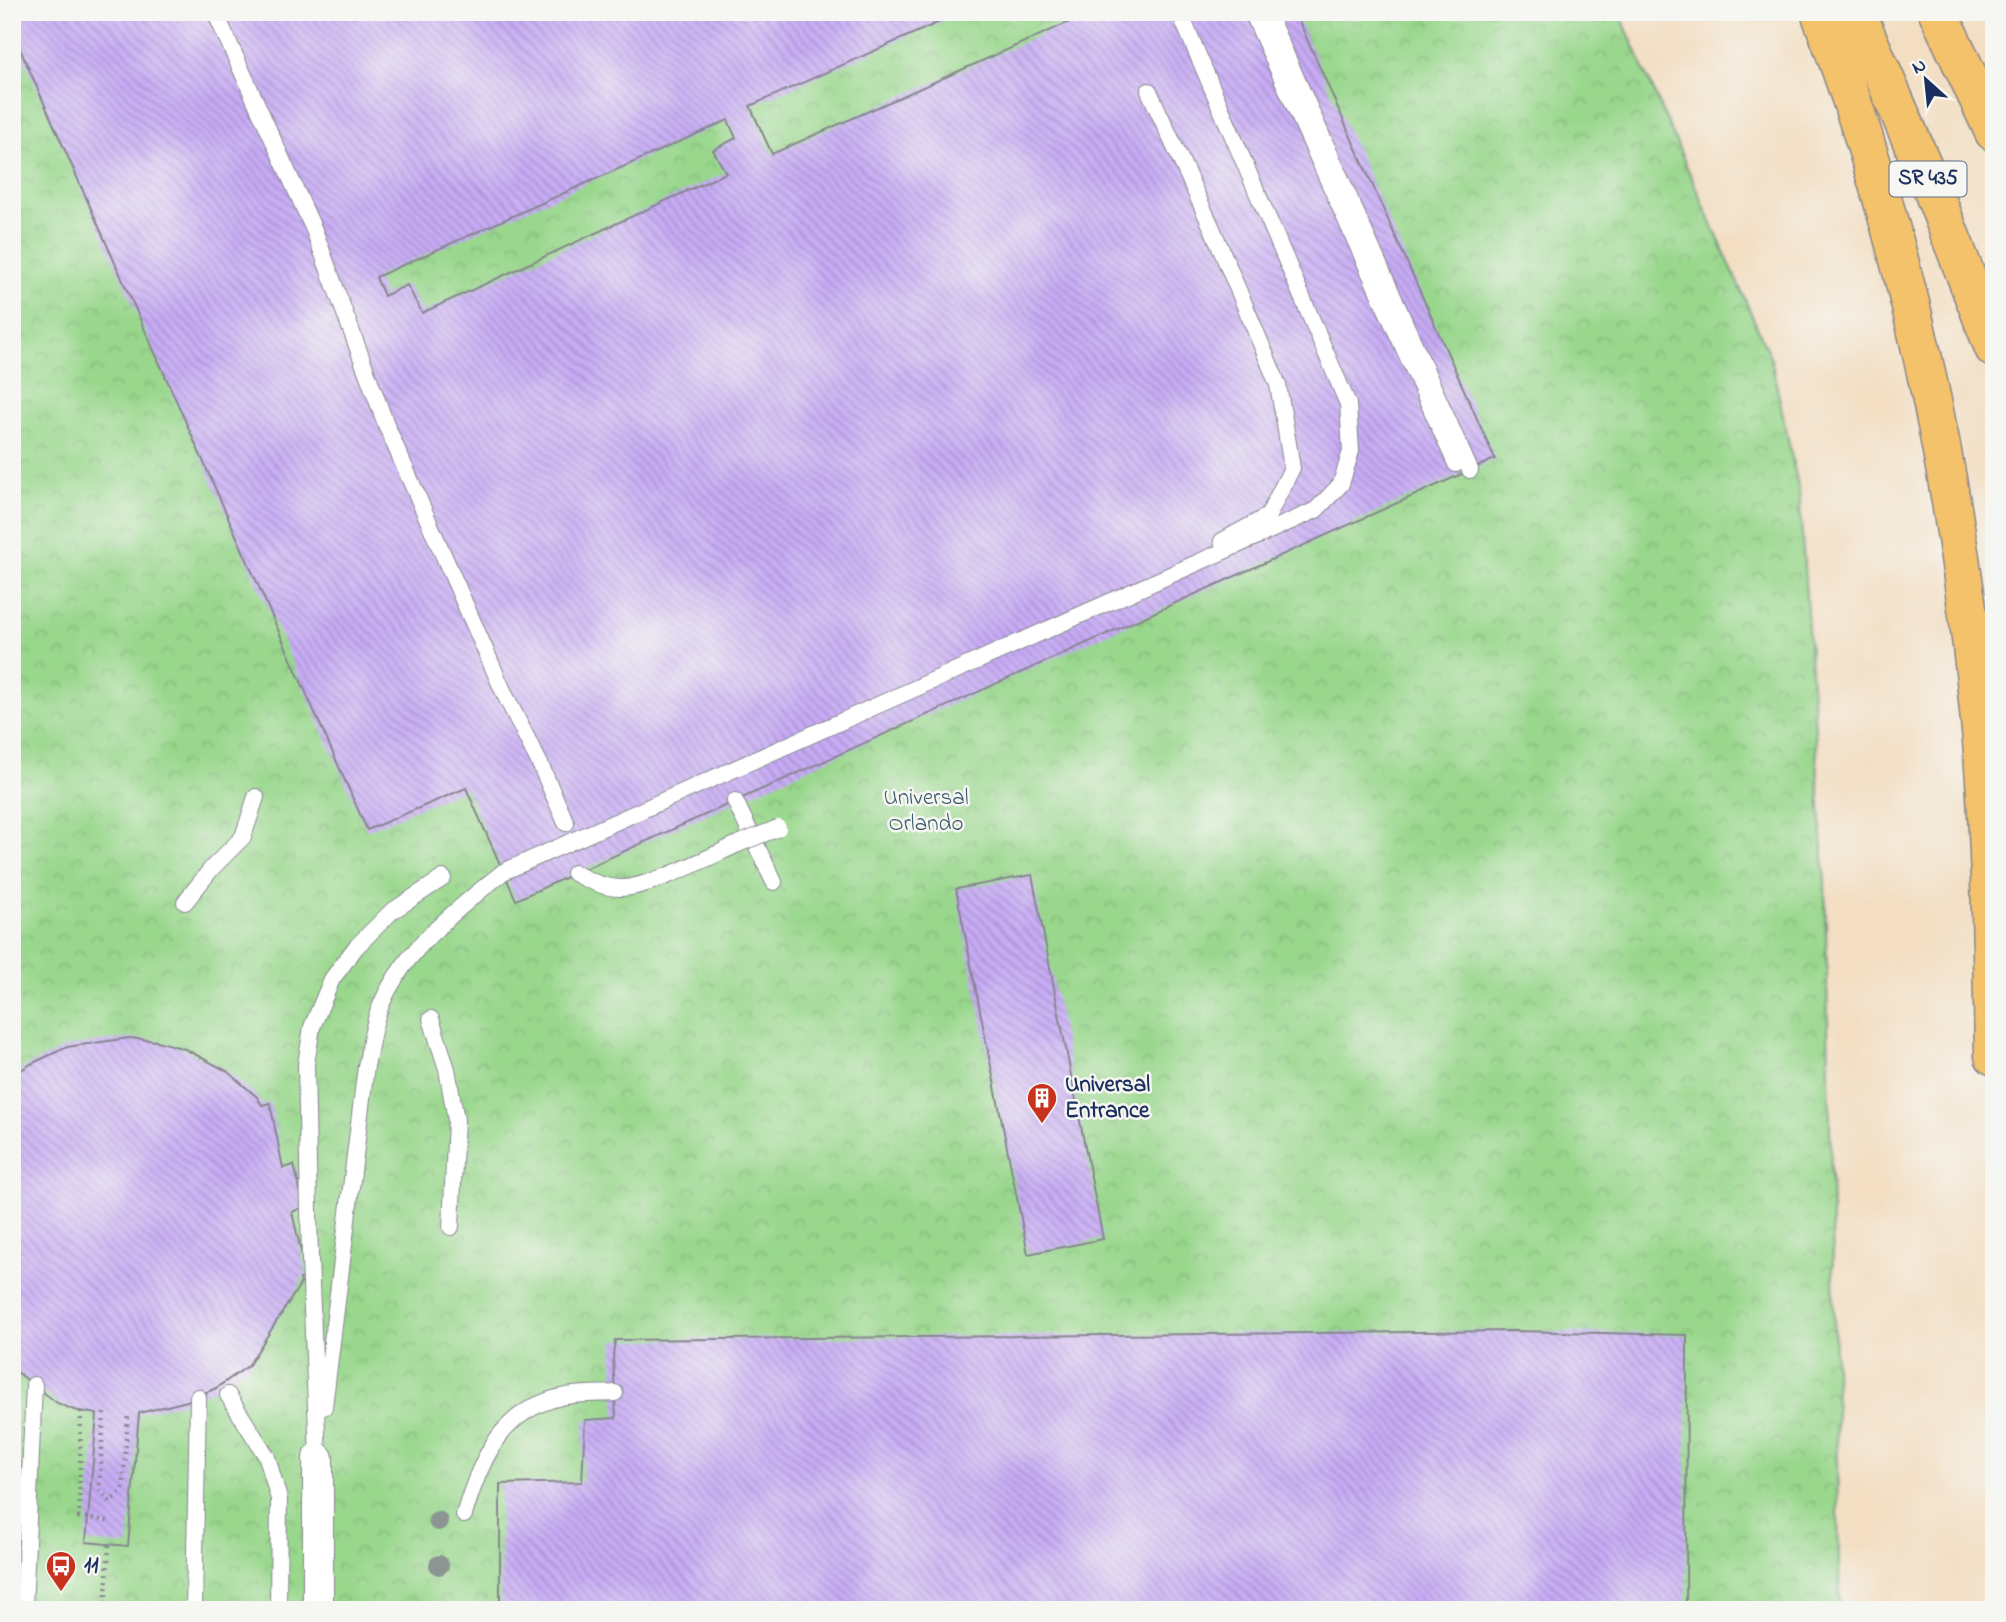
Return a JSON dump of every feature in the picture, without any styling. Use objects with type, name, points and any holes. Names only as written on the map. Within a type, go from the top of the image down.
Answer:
[{"type":"main road","points":[[1820,12],[1886,214],[1920,353],[1953,518],[1968,616],[1982,744],[1994,1056]]},
{"type":"main road","name":"SR 435","points":[[1856,12],[1930,183],[1994,348]]},
{"type":"main road","points":[[1938,12],[1994,132]]},
{"type":"street","points":[[318,1458],[318,1610]]},
{"type":"lane","points":[[215,12],[314,230],[387,427],[505,695],[566,823]]},
{"type":"lane","points":[[1252,12],[1463,467],[1267,12]]},
{"type":"lane","points":[[318,1458],[366,1066],[378,1013],[401,968],[458,908],[503,872],[1316,509],[1341,484],[1351,451],[1348,404],[1182,18]]},
{"type":"lane","points":[[1144,585],[1268,516],[1292,468],[1278,385],[1268,358],[1149,91]]},
{"type":"lane","points":[[186,902],[212,868],[243,837],[256,797]]},
{"type":"lane","points":[[735,801],[774,882]]},
{"type":"lane","points":[[574,873],[597,884],[620,888],[643,885],[778,828]]},
{"type":"lane","points":[[318,1458],[306,1064],[312,1027],[332,979],[356,947],[391,912],[443,878]]},
{"type":"lane","points":[[431,1019],[447,1069],[456,1120],[451,1227]]},
{"type":"lane","points":[[24,1610],[34,1385]]},
{"type":"lane","points":[[464,1515],[475,1479],[491,1445],[509,1424],[526,1412],[561,1397],[615,1393]]},
{"type":"lane","points":[[228,1395],[267,1457],[279,1499],[278,1610]]},
{"type":"lane","points":[[194,1610],[198,1396]]},
{"type":"path","points":[[81,1411],[79,1517],[110,1521]]},
{"type":"path","points":[[104,1413],[99,1489],[110,1502],[123,1490],[128,1413]]},
{"type":"path","points":[[105,1610],[109,1544]]},
{"type":"green space","name":"Universal Orlando","points":[[12,12],[1619,12],[1771,359],[1799,491],[1825,881],[1840,1610],[12,1610]]},
{"type":"building","points":[[12,12],[962,12],[750,106],[772,154],[1092,12],[1295,12],[1495,459],[516,900],[466,788],[367,830],[12,31]],"holes":[[[728,120],[736,138],[713,150],[726,173],[422,313],[407,285],[384,296],[376,277]]]},
{"type":"building","name":"Universal Entrance","points":[[1032,875],[1103,1239],[1028,1254],[956,889]]},
{"type":"building","points":[[129,1038],[157,1041],[185,1049],[227,1071],[257,1097],[262,1105],[270,1103],[283,1168],[294,1165],[304,1207],[292,1212],[307,1277],[300,1279],[301,1283],[248,1366],[216,1388],[187,1401],[139,1413],[128,1546],[86,1542],[97,1414],[74,1410],[57,1403],[12,1368],[12,1076],[67,1047]]},
{"type":"building","points":[[1516,1331],[1687,1335],[1686,1610],[500,1610],[500,1484],[582,1482],[585,1420],[616,1418],[613,1356],[615,1340]]},
{"type":"place","name":"Universal Entrance","points":[[1042,1125]]},
{"type":"place","name":"11","points":[[61,1593]]}]
